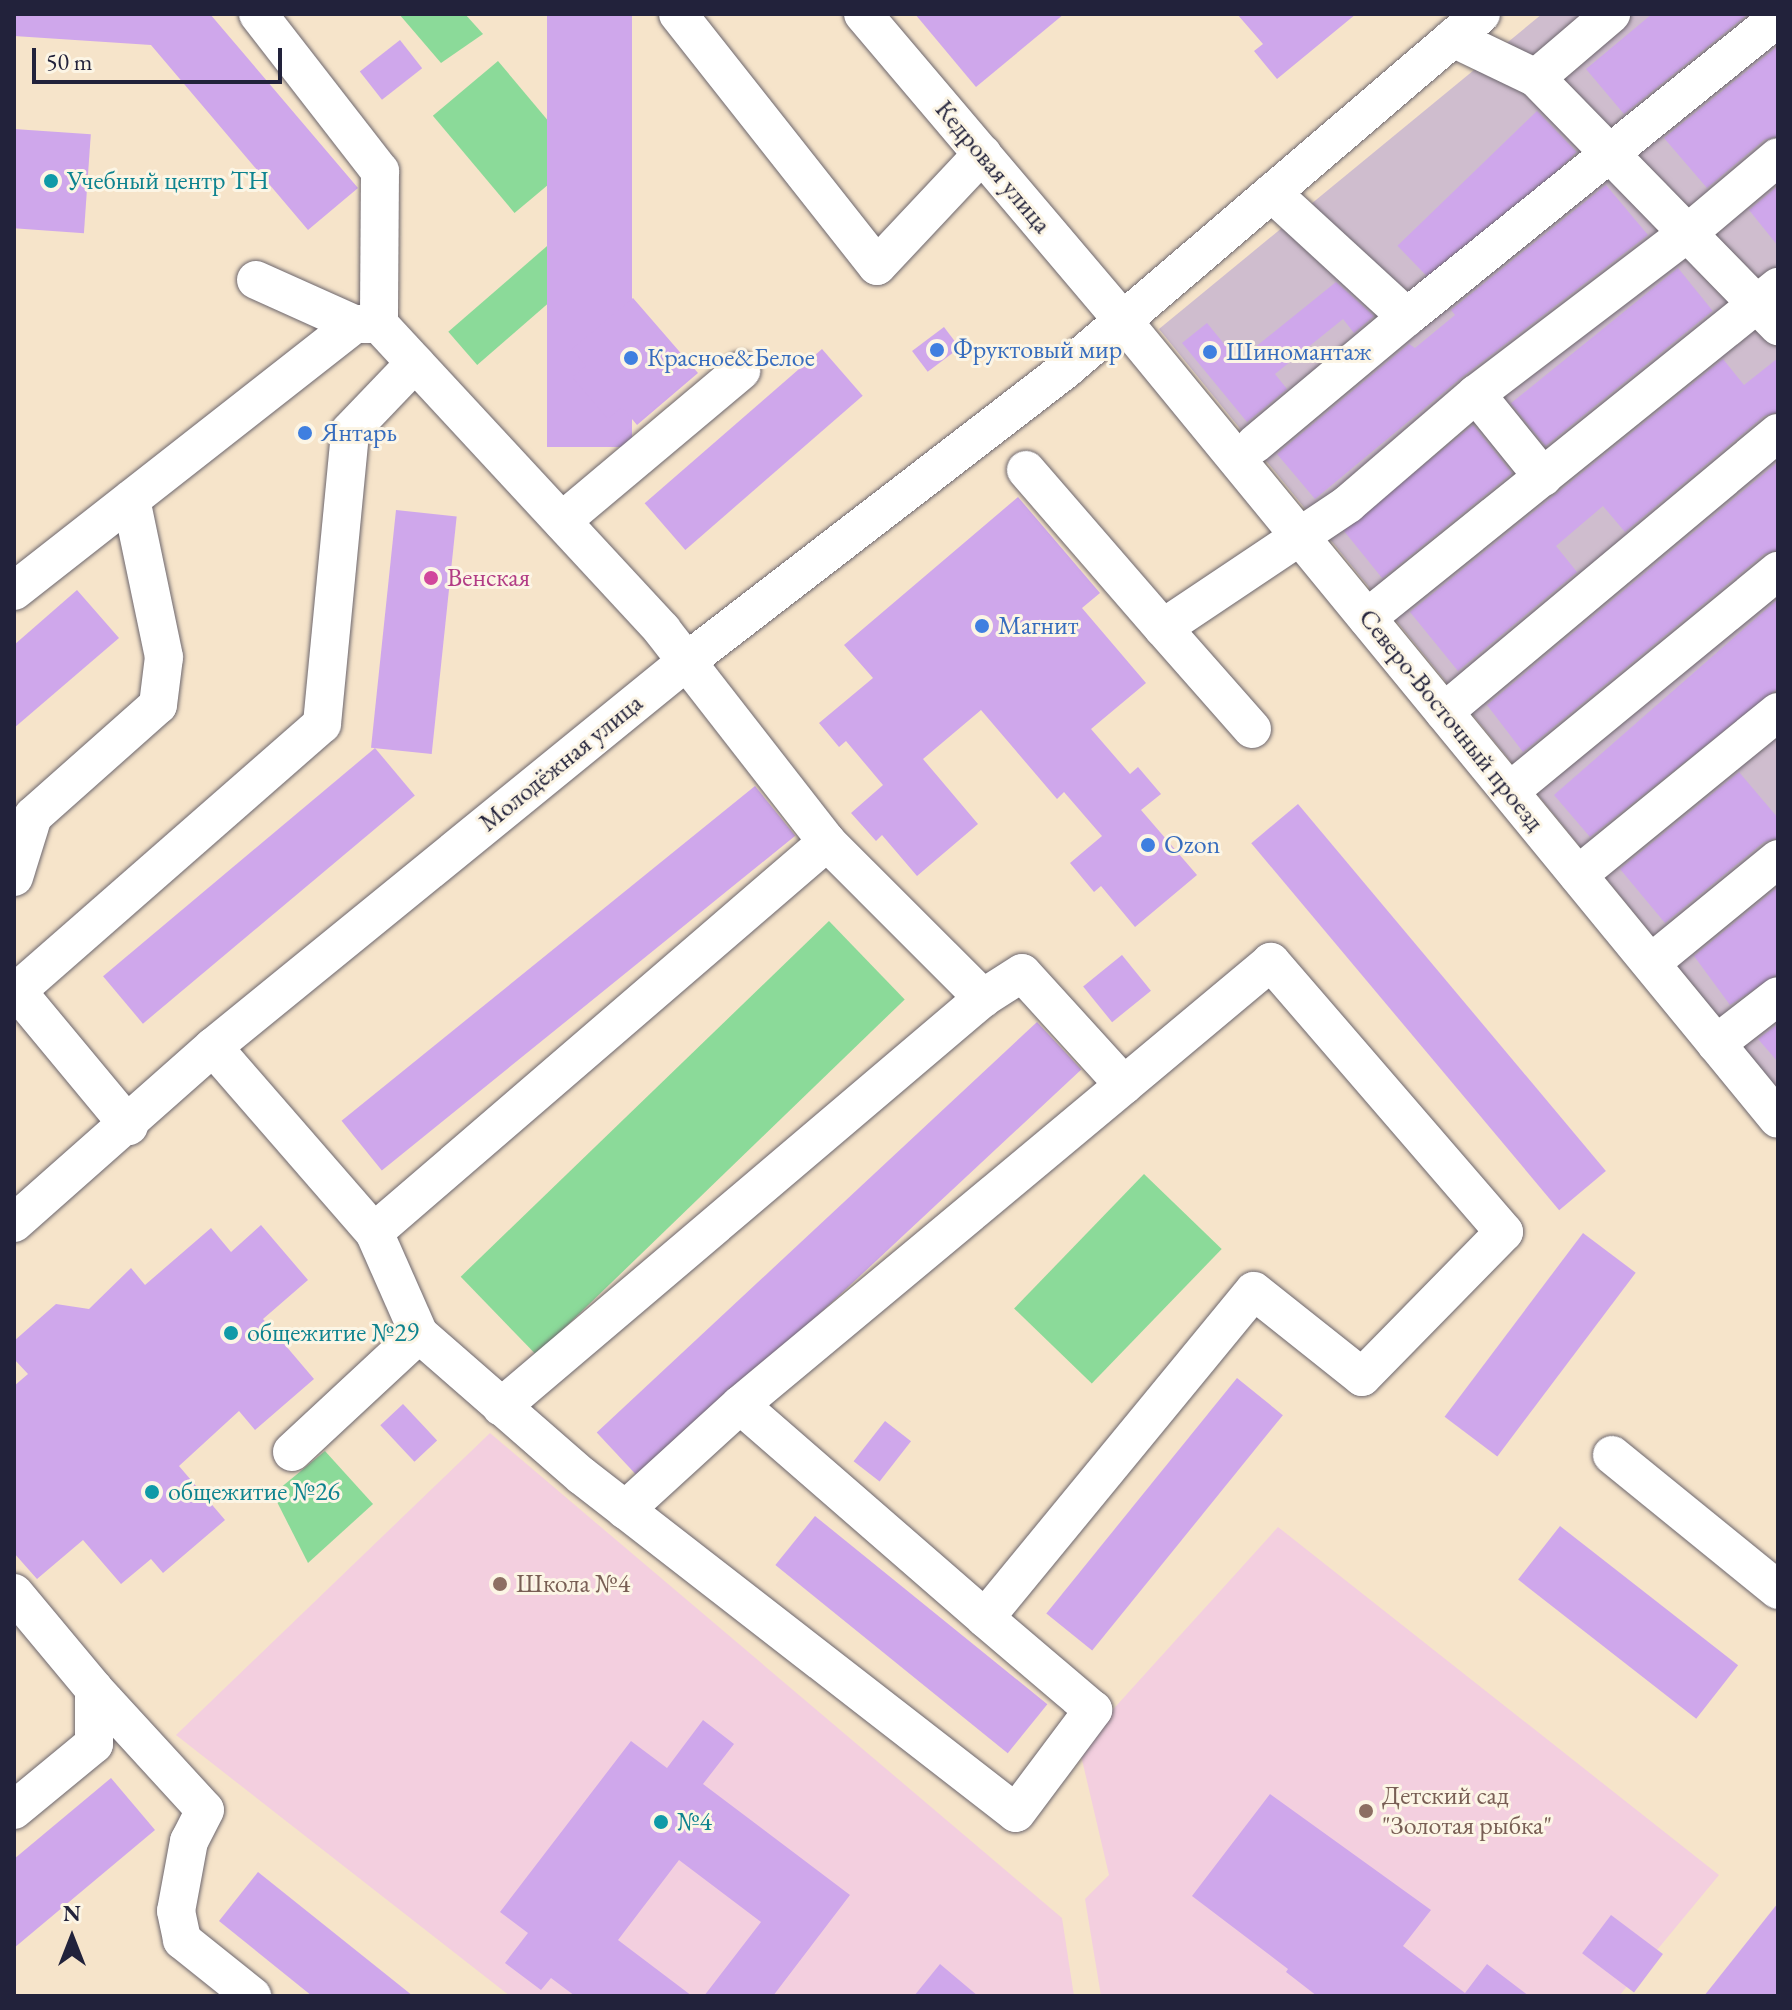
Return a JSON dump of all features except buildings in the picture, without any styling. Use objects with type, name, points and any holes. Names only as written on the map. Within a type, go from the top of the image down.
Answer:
[{"type":"street","points":[[14,591],[131,499],[367,324],[380,171],[258,14]]},
{"type":"street","points":[[678,14],[877,266],[982,154]]},
{"type":"street","name":"Кедровая улица","points":[[863,14],[1123,321]]},
{"type":"street","points":[[1536,78],[1611,14]]},
{"type":"street","points":[[1255,444],[1407,317],[1778,18]]},
{"type":"street","points":[[1367,618],[1543,477],[1771,306],[1689,232],[1536,78],[1467,26]]},
{"type":"street","name":"Молодёжная улица","points":[[14,1223],[129,1126],[213,1047],[687,661],[1123,321],[1467,26]]},
{"type":"street","points":[[1163,628],[1302,538],[1476,394],[1689,232],[1778,157]]},
{"type":"street","points":[[1272,193],[1407,317]]},
{"type":"street","points":[[256,280],[367,324],[415,363],[687,661],[827,842],[983,998]]},
{"type":"street","name":"Северо-Восточный проезд","points":[[1123,321],[1778,1119]]},
{"type":"street","points":[[129,1126],[15,984],[322,724],[350,431],[415,363]]},
{"type":"street","points":[[562,521],[741,371]]},
{"type":"street","points":[[1476,394],[1543,477]]},
{"type":"street","points":[[1444,712],[1778,433]]},
{"type":"street","points":[[1026,470],[1252,729]]},
{"type":"street","points":[[14,877],[33,816],[158,705],[164,657],[131,499]]},
{"type":"street","points":[[1510,791],[1778,571]]},
{"type":"street","points":[[1578,875],[1778,712]]},
{"type":"street","points":[[374,1232],[827,842]]},
{"type":"street","points":[[1651,963],[1778,859]]},
{"type":"street","points":[[625,1510],[740,1405],[1271,962],[1504,1232],[1362,1377],[1254,1291],[985,1618]]},
{"type":"street","points":[[501,1407],[983,998],[1022,973],[1124,1085]]},
{"type":"street","points":[[1716,1044],[1778,996]]},
{"type":"street","points":[[213,1047],[374,1232],[419,1334],[625,1510],[1016,1813],[1093,1710],[740,1405]]},
{"type":"street","points":[[292,1452],[419,1334]]},
{"type":"street","points":[[1612,1455],[1778,1590]]},
{"type":"street","points":[[14,1593],[94,1689],[205,1810],[189,1841],[176,1911],[182,1940],[252,1996]]},
{"type":"street","points":[[14,1810],[94,1744],[94,1689]]},
{"type":"shaded area","points":[[1542,14],[1778,14],[1778,1090],[1159,329]]},
{"type":"shaded area","name":"Школа №4","points":[[490,1433],[1062,1918],[1074,1996],[510,1996],[176,1735]]},
{"type":"shaded area","name":"Детский сад \"Золотая рыбка\"","points":[[1278,1527],[1719,1875],[1619,1996],[1101,1996],[1085,1899],[1109,1875],[1079,1747]]},
{"type":"green space","points":[[399,14],[465,14],[483,34],[441,63]]},
{"type":"green space","points":[[498,61],[580,158],[515,213],[433,116]]},
{"type":"green space","points":[[600,200],[629,233],[477,365],[448,332]]},
{"type":"green space","points":[[829,921],[905,999],[536,1355],[461,1277]]},
{"type":"green space","points":[[1144,1174],[1222,1249],[1092,1384],[1014,1309]]},
{"type":"green space","points":[[325,1451],[373,1504],[308,1563],[273,1494]]},
{"type":"place","name":"Учебный центр ТН","points":[[51,181]]},
{"type":"place","name":"Фруктовый мир","points":[[937,350]]},
{"type":"place","name":"Шиномантаж","points":[[1210,352]]},
{"type":"place","name":"Красное&Белое","points":[[631,358]]},
{"type":"place","name":"Янтарь","points":[[305,433]]},
{"type":"place","name":"Венская","points":[[431,578]]},
{"type":"place","name":"Магнит","points":[[982,626]]},
{"type":"place","name":"Ozon","points":[[1148,845]]},
{"type":"place","name":"общежитие №29","points":[[231,1333]]},
{"type":"place","name":"общежитие №26","points":[[152,1492]]},
{"type":"place","name":"Школа №4","points":[[500,1584]]},
{"type":"place","name":"Детский сад \"Золотая рыбка\"","points":[[1366,1811]]},
{"type":"place","name":"№4","points":[[661,1822]]}]
